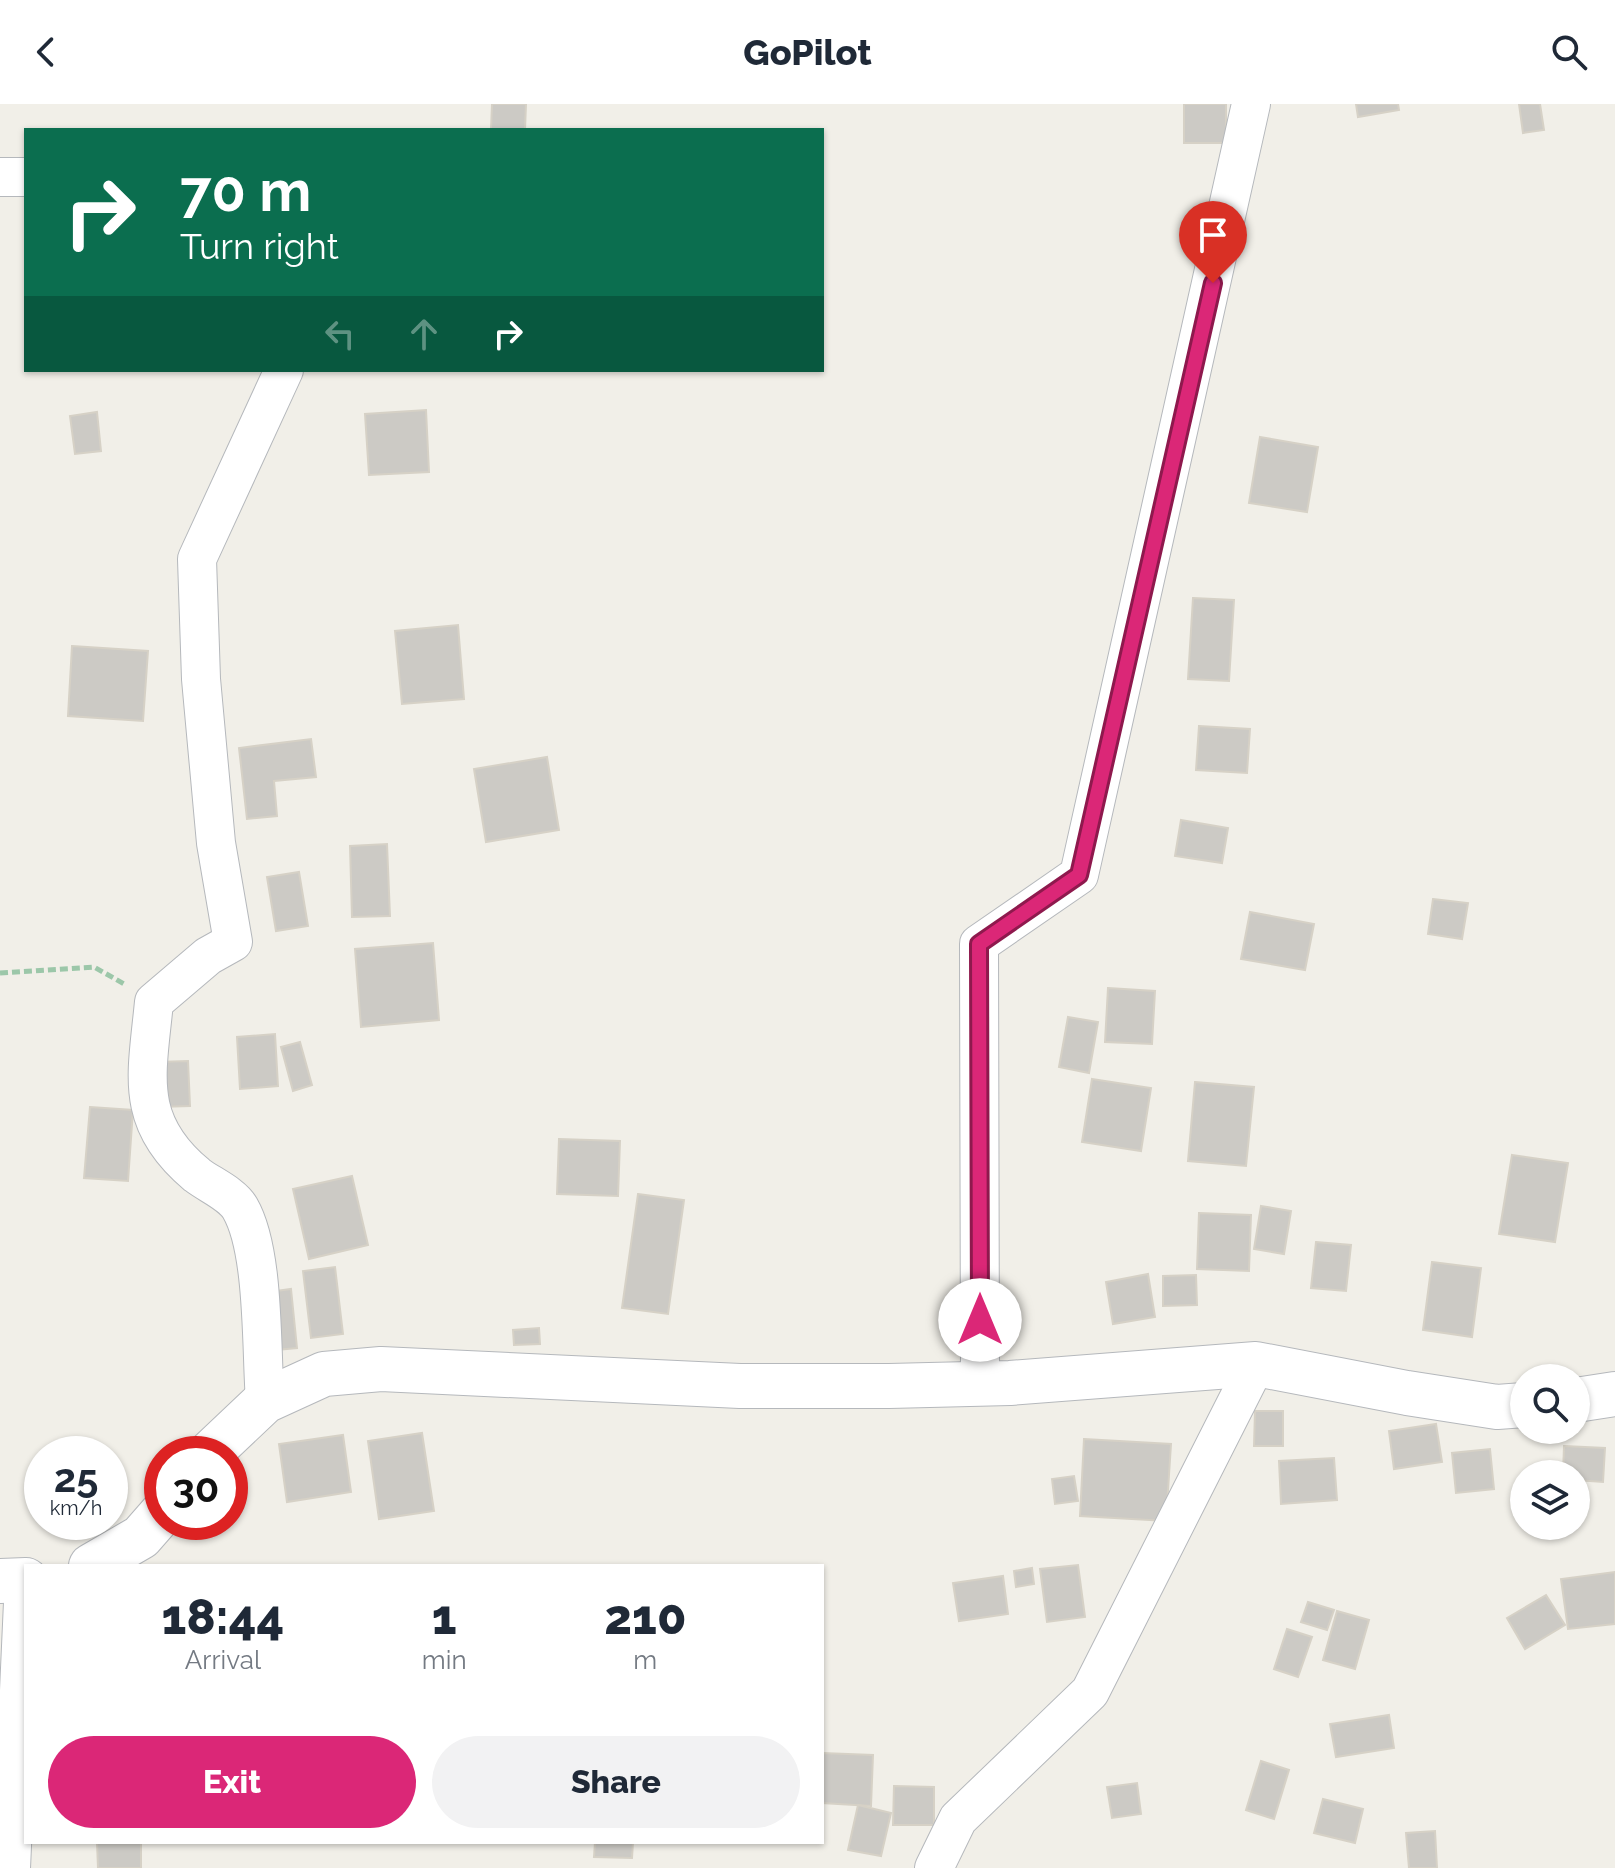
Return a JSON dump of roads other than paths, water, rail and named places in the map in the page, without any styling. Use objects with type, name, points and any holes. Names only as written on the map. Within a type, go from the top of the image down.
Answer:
[{"type":"street","points":[[980,1383],[979,944],[1079,875],[1251,104]]},
{"type":"street","points":[[0,177],[24,177]]},
{"type":"street","points":[[265,1401],[253,1237],[239,1205],[196,1173],[161,1138],[145,1088],[154,1002],[208,956],[233,942],[216,843],[202,694],[197,559],[283,372]]},
{"type":"street","points":[[934,1868],[958,1819],[1090,1692],[1256,1364]]},
{"type":"street","points":[[228,1436],[265,1401],[324,1374],[381,1369],[740,1386],[980,1383],[1128,1376],[1256,1364],[1407,1393],[1497,1407],[1510,1406]]},
{"type":"street","points":[[1590,1398],[1615,1394]]},
{"type":"street","points":[[94,1564],[144,1534]]},
{"type":"street","points":[[11,1868],[17,1580]]}]
